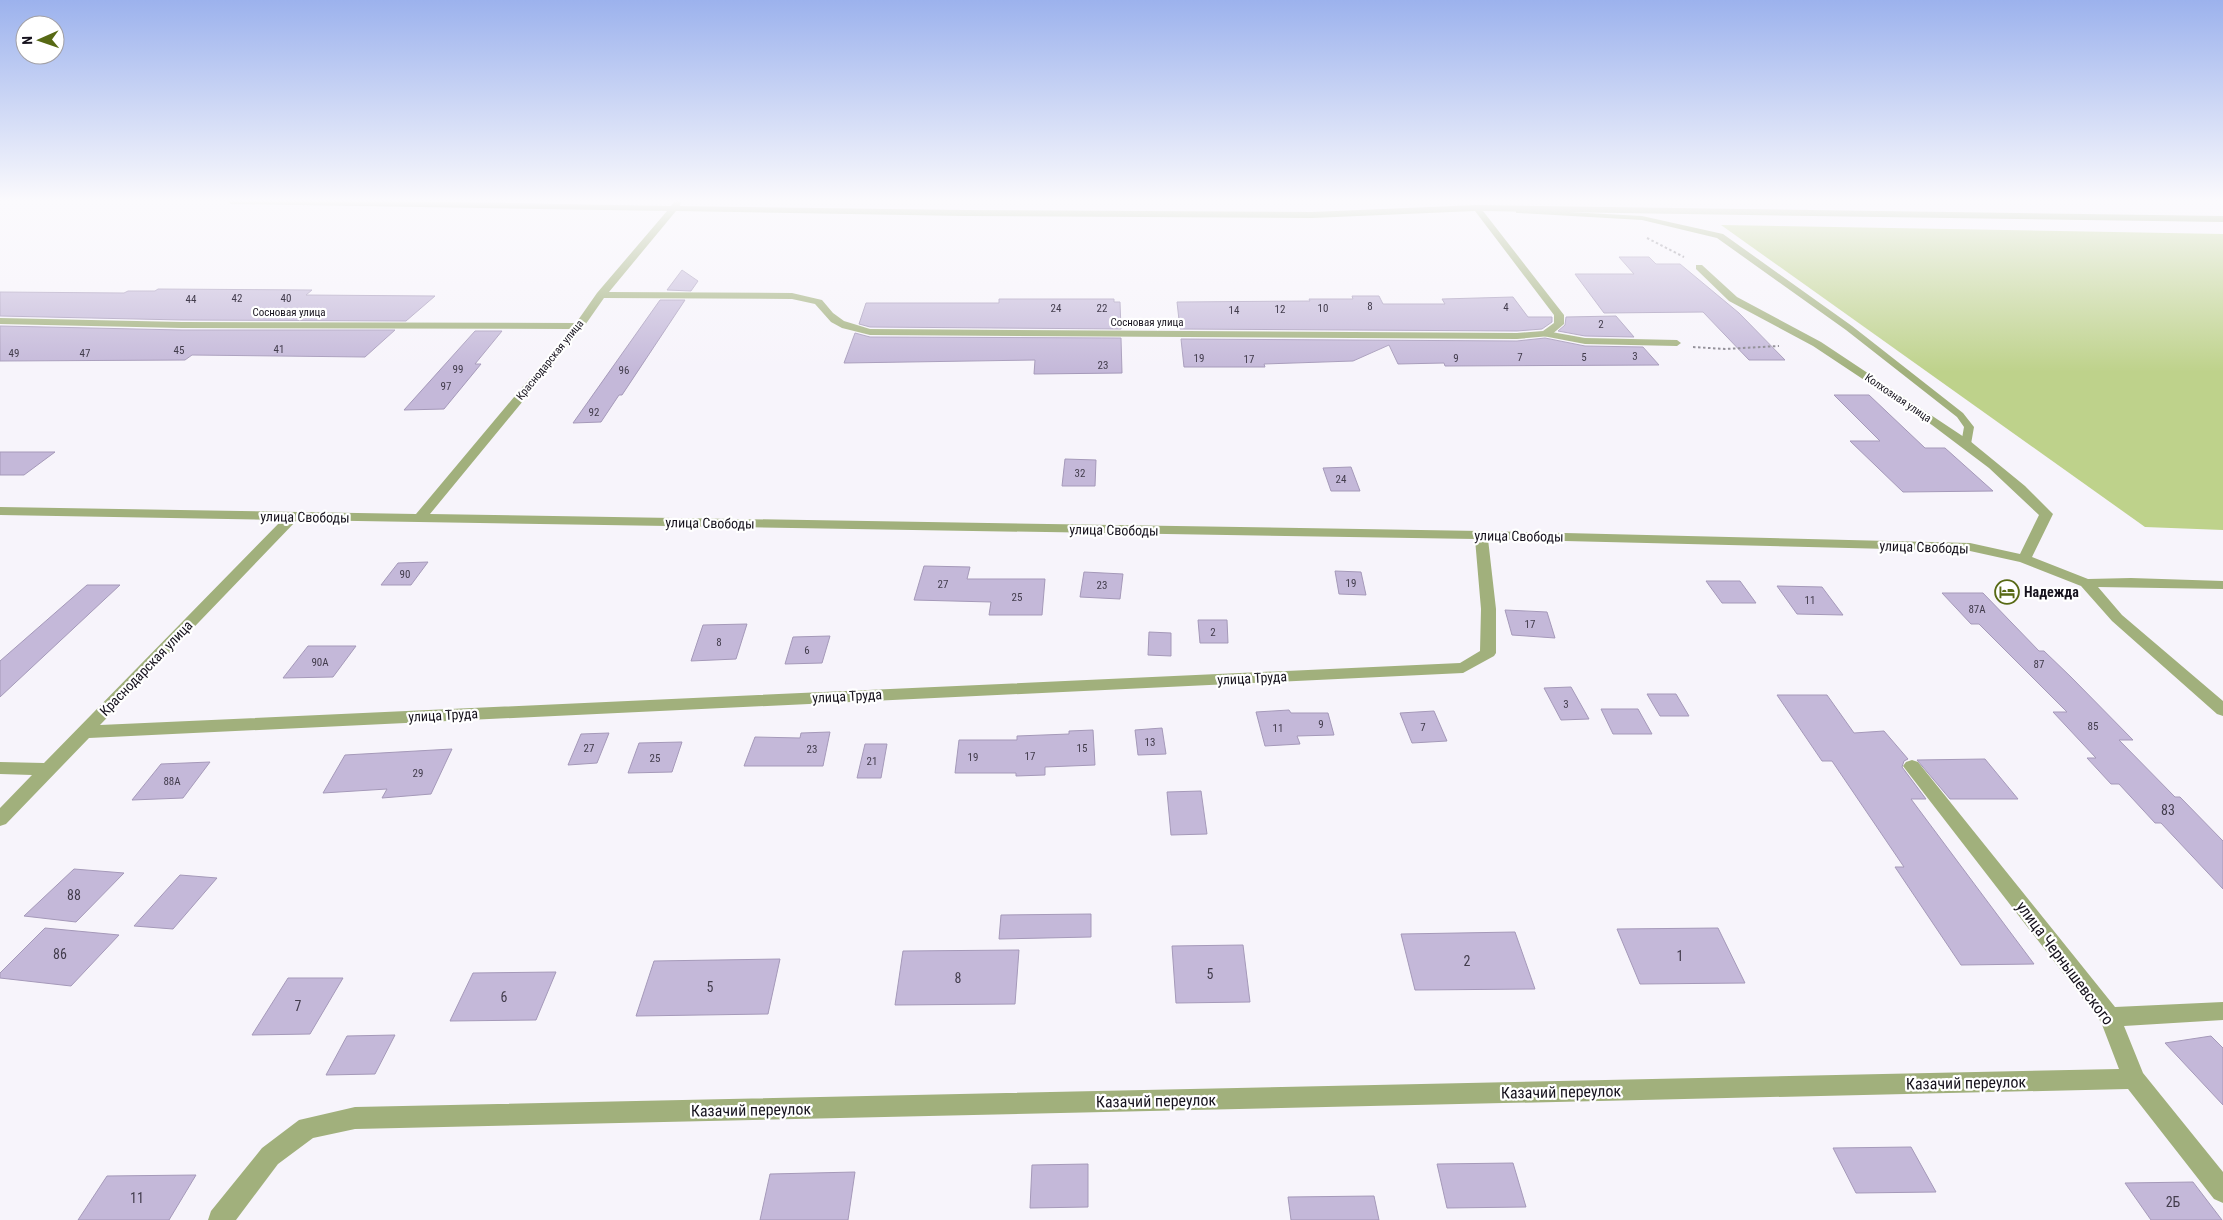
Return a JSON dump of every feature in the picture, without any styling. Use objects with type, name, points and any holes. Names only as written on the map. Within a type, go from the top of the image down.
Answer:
[{"type":"street","name":"Краснодарская улица","points":[[419,519],[579,326],[601,295],[632,258]]},
{"type":"street","points":[[1515,258],[1558,315],[1559,324],[1546,334]]},
{"type":"street","name":"Колхозная улица","points":[[1699,267],[1733,299],[1816,344],[1966,444],[2019,484],[2046,514],[2024,559]]},
{"type":"street","name":"Сосновая улица","points":[[601,295],[792,296],[818,302],[828,314],[845,327],[870,332],[1517,336],[1546,334]]},
{"type":"street","name":"Сосновая улица","points":[[0,321],[182,325],[579,326]]},
{"type":"street","name":"улица Свободы","points":[[0,511],[1481,535],[1970,547],[2024,559],[2086,583],[2131,582],[2223,585]]},
{"type":"street","name":"Краснодарская улица","points":[[0,819],[292,517]]},
{"type":"street","name":"улица Труда","points":[[84,732],[1463,668],[1488,653],[1490,632],[1486,568],[1481,535]]},
{"type":"street","points":[[2086,583],[2117,618],[2223,710]]},
{"type":"street","name":"улица Чернышевского","points":[[1912,766],[2110,1017],[2134,1079],[2223,1191]]},
{"type":"street","points":[[0,768],[48,769]]},
{"type":"street","points":[[2110,1017],[2223,1011]]},
{"type":"street","name":"Казачий переулок","points":[[220,1220],[270,1156],[307,1128],[356,1118],[2134,1079]]},
{"type":"lane","points":[[1751,258],[1849,328],[1960,415],[1969,427],[1966,444]]},
{"type":"lane","points":[[1546,334],[1584,342],[1677,343]]},
{"type":"path","points":[[1677,343],[1718,351],[1759,346],[1816,344]]},
{"type":"green space","points":[[1767,258],[2223,258],[2223,530],[2145,527]]},
{"type":"building","points":[[1620,258],[1650,258],[1656,264],[1680,264],[1739,313],[1785,360],[1749,360],[1703,312],[1604,313],[1575,274],[1634,274]]},
{"type":"building","points":[[682,270],[698,281],[691,291],[667,290]]},
{"type":"building","points":[[158,289],[312,290],[306,295],[435,296],[406,321],[182,320],[0,316],[0,292],[124,293],[128,291],[155,291]]},
{"type":"building","points":[[1352,296],[1379,296],[1383,304],[1445,304],[1442,299],[1513,297],[1528,317],[1552,317],[1552,322],[1542,329],[1517,331],[1180,329],[1177,302],[1310,301],[1309,299],[1353,299]]},
{"type":"building","points":[[999,299],[1114,299],[1114,302],[1120,302],[1121,329],[870,327],[859,324],[866,303],[999,303]]},
{"type":"building","points":[[660,300],[685,300],[622,395],[619,395],[601,422],[573,423]]},
{"type":"building","points":[[1616,316],[1634,337],[1585,336],[1558,331],[1565,325],[1566,317]]},
{"type":"building","points":[[0,326],[182,330],[395,330],[365,357],[192,355],[185,360],[0,361]]},
{"type":"building","points":[[475,331],[502,331],[475,364],[481,364],[444,409],[404,410]]},
{"type":"building","points":[[855,333],[870,337],[1121,338],[1122,373],[1034,374],[1035,360],[844,363]]},
{"type":"building","points":[[1545,338],[1585,346],[1643,347],[1659,365],[1445,366],[1444,363],[1398,364],[1389,345],[1353,361],[1264,364],[1265,367],[1184,367],[1181,339],[1517,341]]},
{"type":"building","points":[[1834,395],[1869,395],[1925,448],[1945,448],[1993,491],[1903,492],[1850,441],[1880,441]]},
{"type":"building","points":[[0,452],[55,452],[24,475],[0,475]]},
{"type":"building","points":[[1065,459],[1096,460],[1095,486],[1062,486]]},
{"type":"building","points":[[1351,467],[1360,491],[1331,491],[1323,468]]},
{"type":"building","points":[[428,562],[411,585],[381,585],[398,563]]},
{"type":"building","points":[[924,566],[970,567],[967,579],[1045,579],[1042,615],[989,615],[991,602],[914,600]]},
{"type":"building","points":[[1335,571],[1361,572],[1366,595],[1339,594]]},
{"type":"building","points":[[1084,572],[1123,574],[1120,599],[1080,597]]},
{"type":"building","points":[[1706,581],[1740,581],[1756,603],[1722,603]]},
{"type":"building","points":[[87,585],[120,585],[0,697],[0,661]]},
{"type":"building","points":[[1777,586],[1822,587],[1843,615],[1797,614]]},
{"type":"building","points":[[1942,593],[1983,593],[2039,651],[2044,651],[2133,740],[2119,740],[2175,797],[2180,797],[2223,841],[2223,889],[2161,823],[2155,823],[2119,784],[2111,784],[2087,758],[2096,758],[2053,712],[2067,712],[1979,624],[1971,624]]},
{"type":"building","points":[[1505,610],[1547,612],[1555,638],[1512,635]]},
{"type":"building","points":[[1198,620],[1227,620],[1228,643],[1200,643]]},
{"type":"building","points":[[747,624],[736,659],[691,661],[703,625]]},
{"type":"building","points":[[1149,632],[1171,633],[1171,656],[1148,655]]},
{"type":"building","points":[[830,636],[822,663],[785,664],[793,637]]},
{"type":"building","points":[[308,646],[356,646],[333,677],[283,678]]},
{"type":"building","points":[[1571,687],[1589,719],[1561,720],[1544,688]]},
{"type":"building","points":[[1647,694],[1676,694],[1689,716],[1660,716]]},
{"type":"building","points":[[1777,695],[1827,695],[1854,733],[1884,731],[1908,759],[1904,761],[1902,767],[1926,799],[1911,799],[2034,964],[1961,965],[1895,867],[1904,867],[1832,761],[1822,761]]},
{"type":"building","points":[[1601,709],[1638,709],[1652,734],[1613,734]]},
{"type":"building","points":[[1289,710],[1291,713],[1328,713],[1334,735],[1297,736],[1300,744],[1265,746],[1256,712]]},
{"type":"building","points":[[1434,711],[1447,741],[1412,743],[1400,713]]},
{"type":"building","points":[[1162,728],[1166,754],[1138,755],[1135,730]]},
{"type":"building","points":[[1093,730],[1095,765],[1045,767],[1045,775],[1016,776],[1016,773],[955,773],[959,740],[1017,740],[1017,736],[1069,734],[1069,731]]},
{"type":"building","points":[[830,732],[823,766],[744,766],[755,737],[800,738],[801,733]]},
{"type":"building","points":[[609,733],[597,763],[568,765],[581,734]]},
{"type":"building","points":[[682,742],[672,772],[628,773],[639,743]]},
{"type":"building","points":[[865,744],[887,744],[881,778],[857,778]]},
{"type":"building","points":[[452,749],[431,794],[382,798],[387,789],[323,793],[345,755]]},
{"type":"building","points":[[1985,759],[2018,799],[1950,799],[1917,760]]},
{"type":"building","points":[[210,762],[183,798],[132,800],[161,764]]},
{"type":"building","points":[[1201,791],[1207,834],[1171,835],[1167,792]]},
{"type":"building","points":[[74,869],[124,873],[76,922],[24,916]]},
{"type":"building","points":[[180,875],[217,878],[173,929],[134,926]]},
{"type":"building","points":[[1091,914],[1091,937],[999,939],[1001,915]]},
{"type":"building","points":[[45,928],[119,935],[71,986],[0,978],[0,973]]},
{"type":"building","points":[[1718,928],[1745,983],[1640,984],[1617,929]]},
{"type":"building","points":[[1515,932],[1535,989],[1415,990],[1401,934]]},
{"type":"building","points":[[1243,945],[1250,1002],[1176,1003],[1172,946]]},
{"type":"building","points":[[1019,950],[1015,1004],[895,1005],[903,951]]},
{"type":"building","points":[[780,959],[768,1014],[636,1016],[654,961]]},
{"type":"building","points":[[556,972],[536,1020],[450,1021],[473,973]]},
{"type":"building","points":[[288,978],[343,978],[310,1034],[252,1035]]},
{"type":"building","points":[[395,1035],[375,1074],[326,1075],[347,1036]]},
{"type":"building","points":[[2211,1036],[2223,1048],[2223,1105],[2165,1043]]},
{"type":"building","points":[[1911,1147],[1936,1192],[1856,1193],[1833,1148]]},
{"type":"building","points":[[1513,1163],[1526,1207],[1447,1208],[1437,1164]]},
{"type":"building","points":[[1088,1164],[1088,1207],[1030,1208],[1032,1165]]},
{"type":"building","points":[[855,1172],[848,1220],[760,1220],[770,1174]]},
{"type":"building","points":[[196,1175],[169,1220],[78,1220],[107,1176]]},
{"type":"building","points":[[2193,1182],[2222,1220],[2151,1220],[2125,1183]]},
{"type":"building","points":[[1374,1196],[1379,1220],[1291,1220],[1288,1197]]},
{"type":"place","name":"Надежда","points":[[2007,592]]}]
